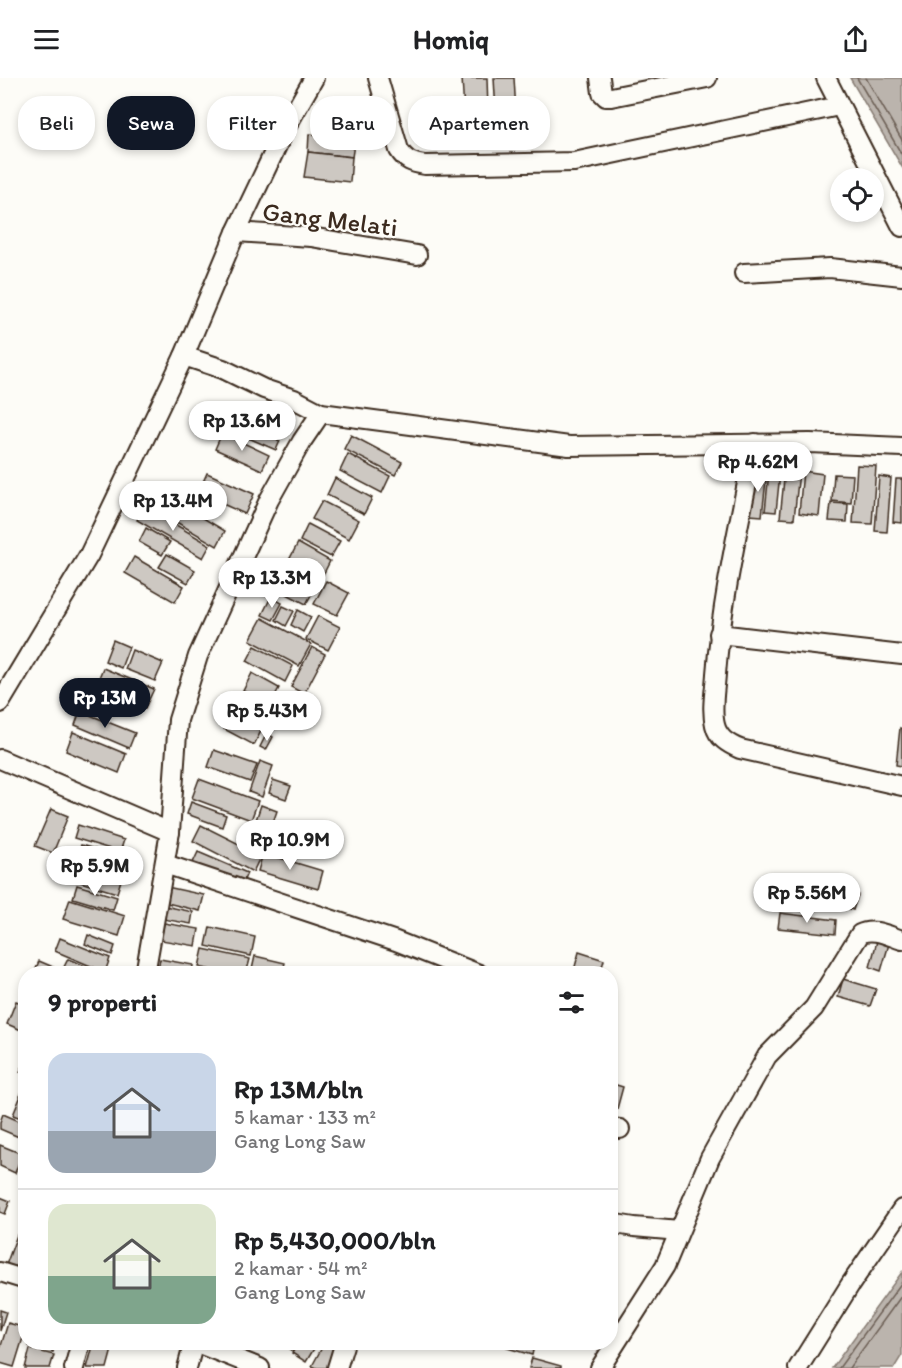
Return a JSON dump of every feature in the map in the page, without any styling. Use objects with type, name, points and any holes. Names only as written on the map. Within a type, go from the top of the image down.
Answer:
[{"type":"street","points":[[0,703],[89,555],[184,356],[236,232],[285,129],[314,78]]},
{"type":"street","points":[[378,78],[399,150],[411,163],[425,165],[574,162],[839,106]]},
{"type":"street","points":[[600,78],[602,93],[606,97],[611,97],[707,78]]},
{"type":"street","points":[[826,78],[902,227]]},
{"type":"street","name":"Gang Melati","points":[[236,232],[311,237],[417,255]]},
{"type":"street","points":[[744,273],[830,268],[902,276]]},
{"type":"street","points":[[184,356],[223,369],[247,382],[294,399],[321,413],[569,446],[810,443],[902,447]]},
{"type":"street","points":[[146,966],[170,832],[178,720],[198,656],[269,500],[302,441],[321,413]]},
{"type":"street","points":[[754,443],[719,634],[714,709],[715,724],[719,735],[729,744],[902,786]]},
{"type":"street","points":[[719,634],[902,656]]},
{"type":"street","points":[[0,759],[170,832]]},
{"type":"street","points":[[165,864],[396,941],[459,966]]},
{"type":"street","points":[[618,1340],[665,1266],[710,1158],[767,1056],[814,1008],[860,934],[873,931],[902,940]]},
{"type":"street","points":[[798,1368],[850,1285],[902,1209]]},
{"type":"street","points":[[618,1224],[679,1231]]},
{"type":"street","points":[[0,1272],[18,1278]]},
{"type":"street","points":[[74,1368],[79,1350]]},
{"type":"street","points":[[187,1368],[192,1350]]},
{"type":"street","points":[[213,1350],[254,1367]]},
{"type":"street","points":[[337,1368],[343,1350]]},
{"type":"street","points":[[600,1368],[611,1350]]},
{"type":"water","points":[[850,78],[902,78],[902,167]]},
{"type":"water","points":[[902,1272],[902,1355],[894,1368],[832,1368]]},
{"type":"building","points":[[462,78],[487,78],[488,96],[463,96]]},
{"type":"building","points":[[494,78],[514,78],[515,96],[495,96]]},
{"type":"building","points":[[309,134],[310,150],[353,150],[352,157],[308,152]]},
{"type":"building","points":[[308,152],[352,157],[350,182],[304,177]]},
{"type":"building","points":[[248,427],[280,441],[276,450],[244,436]]},
{"type":"building","points":[[222,433],[269,455],[262,470],[215,449]]},
{"type":"building","points":[[351,435],[402,462],[395,475],[344,449]]},
{"type":"building","points":[[348,454],[390,476],[382,493],[340,471]]},
{"type":"building","points":[[857,465],[876,466],[872,524],[853,523]]},
{"type":"building","points":[[754,470],[767,471],[762,516],[750,515]]},
{"type":"building","points":[[785,470],[799,472],[794,519],[780,518]]},
{"type":"building","points":[[803,471],[823,474],[819,516],[799,513]]},
{"type":"building","points":[[769,472],[780,473],[776,512],[765,511]]},
{"type":"building","points":[[207,473],[254,494],[245,514],[198,493]]},
{"type":"building","points":[[834,474],[853,475],[851,503],[832,501]]},
{"type":"building","points":[[879,476],[891,478],[887,532],[875,531]]},
{"type":"building","points":[[335,478],[372,498],[364,514],[327,495]]},
{"type":"building","points":[[896,479],[902,479],[902,523],[893,522]]},
{"type":"building","points":[[170,498],[225,531],[217,546],[161,513]]},
{"type":"building","points":[[322,501],[359,520],[349,539],[312,519]]},
{"type":"building","points":[[831,503],[848,504],[847,522],[829,521]]},
{"type":"building","points":[[144,506],[210,545],[203,558],[137,520]]},
{"type":"building","points":[[308,524],[340,541],[331,557],[300,541]]},
{"type":"building","points":[[146,528],[170,542],[162,555],[139,542]]},
{"type":"building","points":[[298,543],[330,561],[321,579],[288,562]]},
{"type":"building","points":[[167,554],[195,570],[188,583],[159,567]]},
{"type":"building","points":[[134,557],[184,586],[175,602],[125,573]]},
{"type":"building","points":[[287,571],[316,586],[306,604],[277,589]]},
{"type":"building","points":[[326,581],[349,593],[337,615],[314,604]]},
{"type":"building","points":[[271,597],[282,603],[273,620],[262,615]]},
{"type":"building","points":[[283,606],[294,611],[286,626],[276,620]]},
{"type":"building","points":[[298,610],[311,617],[303,632],[291,625]]},
{"type":"building","points":[[318,616],[340,627],[328,650],[306,639]]},
{"type":"building","points":[[262,618],[311,644],[299,666],[250,640]]},
{"type":"building","points":[[113,640],[129,647],[121,668],[105,661]]},
{"type":"building","points":[[255,646],[293,666],[285,682],[247,661]]},
{"type":"building","points":[[312,647],[325,654],[304,694],[291,687]]},
{"type":"building","points":[[132,650],[163,663],[155,681],[125,669]]},
{"type":"building","points":[[103,668],[154,689],[145,708],[95,687]]},
{"type":"building","points":[[252,673],[279,688],[270,705],[243,691]]},
{"type":"building","points":[[240,692],[277,711],[269,727],[231,708]]},
{"type":"building","points":[[80,711],[135,733],[129,748],[75,725]]},
{"type":"building","points":[[232,713],[262,729],[254,745],[224,729]]},
{"type":"building","points":[[900,728],[902,729],[902,766],[896,765]]},
{"type":"building","points":[[73,732],[126,754],[119,773],[66,751]]},
{"type":"building","points":[[267,733],[273,737],[266,750],[260,747]]},
{"type":"building","points":[[214,750],[257,765],[250,782],[208,767]]},
{"type":"building","points":[[260,761],[273,766],[262,797],[249,792]]},
{"type":"building","points":[[199,779],[258,801],[251,820],[192,798]]},
{"type":"building","points":[[273,780],[291,786],[286,799],[269,793]]},
{"type":"building","points":[[191,802],[226,815],[222,827],[187,814]]},
{"type":"building","points":[[261,805],[277,811],[271,828],[255,823]]},
{"type":"building","points":[[51,809],[68,816],[53,853],[35,846]]},
{"type":"building","points":[[78,825],[124,840],[120,852],[74,838]]},
{"type":"building","points":[[201,825],[261,855],[253,872],[193,841]]},
{"type":"building","points":[[81,845],[115,855],[111,869],[76,859]]},
{"type":"building","points":[[198,852],[247,873],[241,887],[192,865]]},
{"type":"building","points":[[263,853],[323,871],[318,889],[258,871]]},
{"type":"building","points":[[85,866],[122,877],[117,893],[80,882]]},
{"type":"building","points":[[807,878],[818,881],[813,899],[802,897]]},
{"type":"building","points":[[822,882],[858,895],[853,910],[817,898]]},
{"type":"building","points":[[77,885],[117,897],[113,910],[73,898]]},
{"type":"building","points":[[167,887],[204,895],[200,911],[163,902]]},
{"type":"building","points":[[70,899],[125,916],[119,936],[63,919]]},
{"type":"building","points":[[165,906],[193,912],[191,924],[163,919]]},
{"type":"building","points":[[780,913],[836,920],[835,934],[778,928]]},
{"type":"building","points":[[164,923],[199,929],[196,946],[161,940]]},
{"type":"building","points":[[210,927],[255,937],[251,956],[206,946]]},
{"type":"building","points":[[88,935],[115,946],[112,955],[85,944]]},
{"type":"building","points":[[60,938],[110,958],[107,966],[91,966],[55,951]]},
{"type":"building","points":[[877,941],[889,944],[881,971],[870,967]]},
{"type":"building","points":[[203,949],[250,959],[248,966],[199,966]]},
{"type":"building","points":[[579,952],[604,960],[602,966],[575,966]]},
{"type":"building","points":[[255,956],[285,963],[284,966],[253,966]]},
{"type":"building","points":[[68,959],[86,966],[64,966]]},
{"type":"building","points":[[160,959],[193,965],[193,966],[159,966]]},
{"type":"building","points":[[39,961],[51,966],[37,966]]},
{"type":"building","points":[[843,979],[876,989],[870,1006],[838,997]]},
{"type":"building","points":[[16,1001],[18,1002],[18,1029],[7,1024]]},
{"type":"building","points":[[618,1085],[623,1087],[618,1105]]},
{"type":"building","points":[[18,1103],[18,1117],[13,1115]]},
{"type":"building","points":[[3,1114],[18,1121],[18,1137],[0,1129]]},
{"type":"building","points":[[0,1145],[18,1152],[15,1173],[0,1166]]},
{"type":"building","points":[[0,1197],[10,1201],[5,1214],[0,1212]]},
{"type":"building","points":[[17,1235],[18,1269],[6,1265]]},
{"type":"building","points":[[0,1310],[6,1312],[0,1331]]},
{"type":"building","points":[[8,1323],[18,1326],[19,1350],[14,1367],[0,1363],[0,1349]]},
{"type":"building","points":[[30,1350],[54,1355],[50,1368],[25,1368]]},
{"type":"building","points":[[92,1350],[112,1350],[107,1368],[87,1368]]},
{"type":"building","points":[[294,1350],[313,1350],[306,1362],[292,1353]]},
{"type":"building","points":[[321,1350],[339,1350],[329,1368],[312,1366]]},
{"type":"building","points":[[514,1350],[533,1350],[532,1355]]},
{"type":"building","points":[[532,1358],[561,1366],[561,1368],[529,1368]]}]
